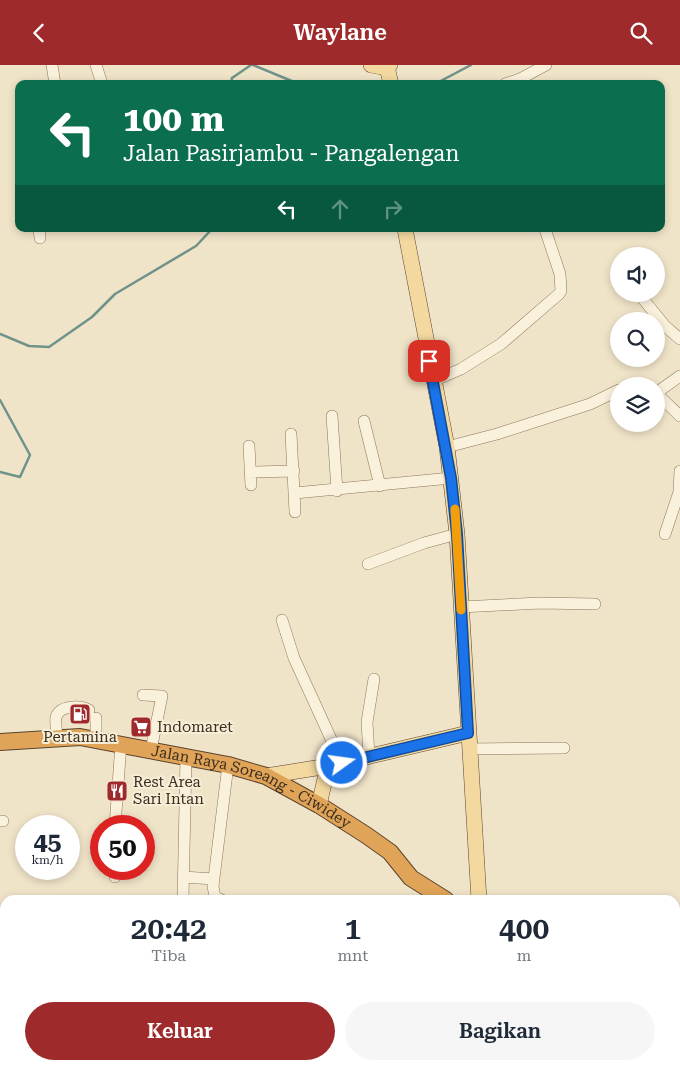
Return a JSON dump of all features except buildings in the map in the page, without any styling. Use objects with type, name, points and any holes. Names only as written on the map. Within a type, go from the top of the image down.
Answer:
[{"type":"highway","name":"Jalan Raya Soreang - Ciwidey","points":[[0,742],[57,738],[96,739],[228,765],[266,776],[320,805],[378,843],[390,852],[411,878],[438,895]]},
{"type":"main road","points":[[371,65],[389,66],[391,80]]},
{"type":"main road","points":[[406,232],[447,447],[451,478],[457,534],[479,895]]},
{"type":"main road","points":[[266,776],[335,765],[468,733]]},
{"type":"main road","points":[[320,805],[335,765]]},
{"type":"street","points":[[52,65],[54,80]]},
{"type":"street","points":[[96,65],[101,80]]},
{"type":"street","points":[[517,80],[546,65]]},
{"type":"street","points":[[433,381],[461,369],[501,345],[559,295],[562,291],[560,274],[546,232]]},
{"type":"street","points":[[646,302],[680,339]]},
{"type":"street","points":[[665,387],[680,376]]},
{"type":"street","points":[[447,447],[497,434],[590,404],[610,394]]},
{"type":"street","points":[[665,402],[680,416]]},
{"type":"street","points":[[332,416],[337,491]]},
{"type":"street","points":[[364,421],[380,485]]},
{"type":"street","points":[[291,434],[295,512]]},
{"type":"street","points":[[249,446],[251,485]]},
{"type":"street","points":[[250,472],[294,471]]},
{"type":"street","points":[[665,534],[679,492],[680,471]]},
{"type":"street","points":[[295,493],[337,491],[451,478]]},
{"type":"street","points":[[368,565],[424,543],[457,534]]},
{"type":"street","points":[[461,607],[540,603],[595,604]]},
{"type":"street","points":[[282,620],[294,658],[335,765]]},
{"type":"street","points":[[369,756],[367,722],[374,679]]},
{"type":"street","points":[[143,695],[162,696],[152,750]]},
{"type":"street","points":[[57,738],[56,719],[60,711],[71,707],[92,714],[96,739]]},
{"type":"street","points":[[117,815],[121,744]]},
{"type":"street","points":[[469,749],[564,748]]},
{"type":"street","points":[[183,895],[186,757]]},
{"type":"street","points":[[214,895],[214,879],[228,765]]},
{"type":"street","points":[[183,877],[214,879]]},
{"type":"waterway","points":[[232,80],[251,65]]},
{"type":"waterway","points":[[253,65],[289,80]]},
{"type":"waterway","points":[[443,80],[471,65]]},
{"type":"waterway","points":[[0,334],[29,346],[49,347],[92,317],[115,294],[196,246],[209,232]]},
{"type":"waterway","points":[[0,400],[30,455],[20,477],[0,472]]},
{"type":"slow traffic","points":[[455,509],[461,610]]},
{"type":"place","name":"Pertamina","points":[[80,714]]},
{"type":"place","name":"Indomaret","points":[[141,727]]},
{"type":"place","name":"Rest Area Sari Intan","points":[[117,791]]},
{"type":"route","points":[[342,763],[468,733],[457,534],[447,447],[429,361]]}]
